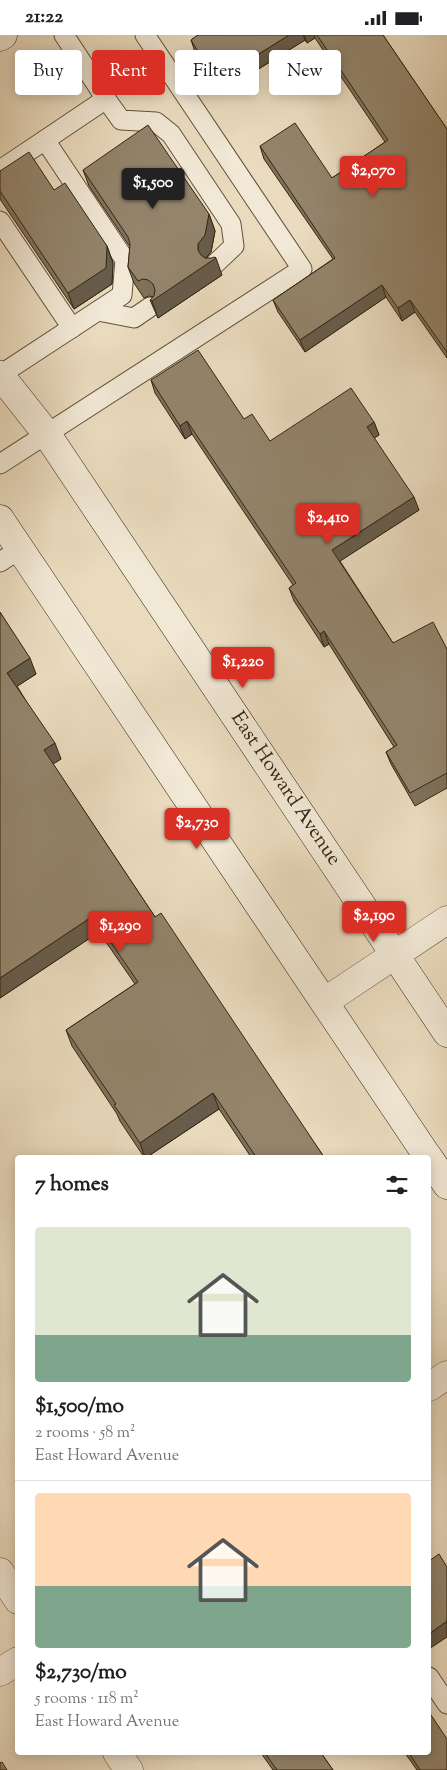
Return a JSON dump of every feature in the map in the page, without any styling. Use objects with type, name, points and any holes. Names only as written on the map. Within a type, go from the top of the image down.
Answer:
[{"type":"main road","name":"East Howard Avenue","points":[[0,375],[46,433],[447,1033]]},
{"type":"main road","points":[[0,519],[10,555],[324,1002],[427,1155]]},
{"type":"main road","points":[[324,1002],[447,920]]},
{"type":"main road","points":[[431,1161],[447,1185]]},
{"type":"main road","points":[[431,1386],[447,1375]]},
{"type":"main road","points":[[0,1572],[15,1595]]},
{"type":"main road","points":[[0,1672],[15,1663]]},
{"type":"main road","points":[[119,1755],[129,1770]]},
{"type":"lane","points":[[64,35],[121,120],[156,122],[171,134],[231,224],[234,246],[215,264]]},
{"type":"lane","points":[[0,464],[302,269],[145,35]]},
{"type":"lane","points":[[0,170],[106,99]]},
{"type":"lane","points":[[0,375],[122,295],[125,260],[45,140]]},
{"type":"lane","points":[[0,221],[72,328]]},
{"type":"lane","points":[[98,311],[134,318],[150,307]]},
{"type":"lane","points":[[431,1680],[447,1704]]},
{"type":"building","points":[[198,35],[289,35],[259,54],[259,50],[197,50],[191,40]]},
{"type":"building","points":[[317,35],[383,35],[447,129],[447,352],[410,300],[398,308],[382,285],[300,340],[273,300],[335,258],[260,146],[295,123],[332,178],[388,140],[341,70],[341,50],[327,50]]},
{"type":"building","points":[[148,125],[209,214],[205,235],[198,244],[198,250],[205,258],[216,258],[152,301],[150,300],[154,296],[155,290],[153,284],[143,279],[138,281],[128,267],[130,244],[128,237],[83,170]]},
{"type":"building","points":[[29,152],[54,190],[65,183],[107,246],[106,268],[68,293],[0,191],[0,171]]},
{"type":"building","points":[[198,350],[244,419],[252,414],[270,441],[351,388],[374,422],[367,427],[414,497],[332,550],[393,643],[433,622],[447,649],[447,773],[410,793],[386,752],[397,745],[324,631],[320,634],[289,588],[296,583],[187,421],[180,426],[151,380]]},
{"type":"building","points":[[0,612],[30,658],[7,673],[55,743],[44,750],[155,917],[161,913],[323,1155],[255,1155],[213,1093],[140,1143],[66,1030],[138,982],[93,916],[0,978]]},
{"type":"building","points":[[439,1554],[447,1567],[447,1621],[431,1633],[431,1560]]},
{"type":"building","points":[[431,1715],[447,1739],[447,1770],[420,1770],[410,1755],[431,1755]]},
{"type":"building","points":[[266,1755],[322,1755],[333,1770],[277,1770]]},
{"type":"building","points":[[2,1762],[7,1770],[0,1770],[0,1763]]}]
